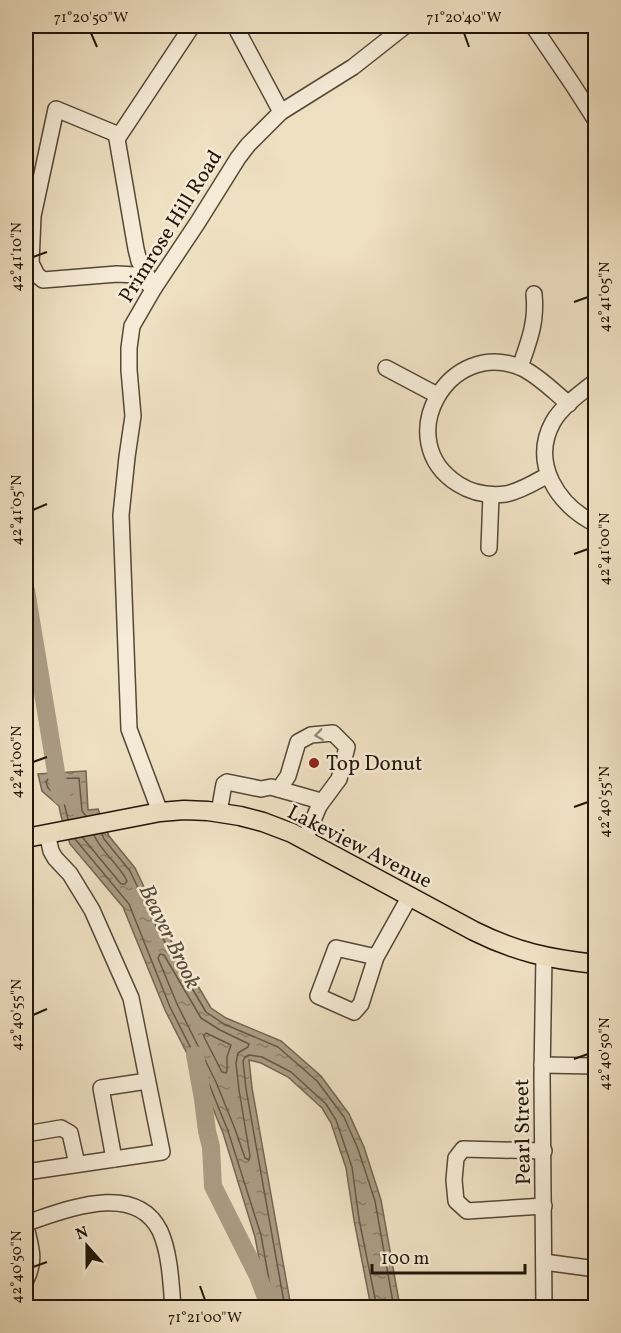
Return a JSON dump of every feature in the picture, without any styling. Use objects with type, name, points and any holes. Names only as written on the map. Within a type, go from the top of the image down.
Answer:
[{"type":"main road","name":"Lakeview Avenue","points":[[26,838],[160,812],[184,810],[219,812],[256,820],[278,827],[305,840],[489,939],[544,957],[596,964]]},
{"type":"street","points":[[154,288],[139,261],[136,249],[117,139],[192,26]]},
{"type":"street","points":[[235,26],[281,112]]},
{"type":"street","name":"Primrose Hill Road","points":[[160,812],[129,729],[121,515],[133,416],[129,370],[132,326],[154,288],[248,145],[281,112],[353,67],[405,26]]},
{"type":"street","points":[[533,26],[596,121]]},
{"type":"street","points":[[119,135],[56,109],[33,216],[31,262],[37,275],[43,280],[117,274],[136,276],[154,288]]},
{"type":"street","points":[[520,368],[533,328],[536,306],[534,294]]},
{"type":"street","points":[[548,475],[515,491],[491,495],[472,491],[447,476],[436,460],[429,442],[430,413],[437,395],[449,380],[465,369],[492,362],[511,364],[533,375],[569,404]]},
{"type":"street","points":[[386,368],[437,395]]},
{"type":"street","points":[[596,381],[569,404],[553,422],[548,432],[545,451],[548,475],[557,491],[570,508],[596,524]]},
{"type":"street","points":[[489,548],[491,495]]},
{"type":"street","points":[[279,789],[288,776],[298,742],[311,735],[333,733],[347,747],[339,779],[319,806],[305,840]]},
{"type":"street","points":[[219,812],[224,784],[227,782],[261,789],[271,787],[279,789],[317,800],[319,806]]},
{"type":"street","points":[[26,1172],[162,1152],[131,998],[92,910],[70,874],[53,855],[52,832]]},
{"type":"street","points":[[376,957],[336,948],[318,996],[354,1012],[361,1004],[376,957],[410,896]]},
{"type":"street","name":"Pearl Street","points":[[544,957],[542,1065],[544,1308]]},
{"type":"street","points":[[542,1065],[596,1066]]},
{"type":"street","points":[[114,1159],[101,1088],[147,1081]]},
{"type":"street","points":[[26,1134],[61,1128],[70,1133],[77,1164]]},
{"type":"street","points":[[544,1151],[463,1149],[456,1158],[454,1180],[456,1201],[467,1211],[544,1206]]},
{"type":"street","points":[[26,1280],[33,1265],[26,1225],[75,1208],[98,1203],[120,1203],[140,1210],[151,1218],[159,1230],[170,1275],[173,1308]]},
{"type":"street","points":[[544,1263],[596,1269]]},
{"type":"water","points":[[86,771],[88,810],[98,809],[109,836],[135,868],[164,929],[211,1008],[226,1018],[281,1041],[321,1076],[349,1114],[364,1147],[381,1200],[400,1307],[371,1307],[346,1168],[331,1123],[322,1108],[288,1077],[261,1063],[249,1060],[291,1307],[268,1307],[255,1237],[223,1133],[204,1087],[165,1010],[123,907],[70,844],[59,806],[42,791],[38,774]]},
{"type":"waterway","name":"Beaver Brook","points":[[26,590],[61,796]]},
{"type":"waterway","name":"Beaver Brook","points":[[195,1055],[211,1147],[213,1186],[258,1276],[270,1308]]},
{"type":"place","name":"Top Donut","points":[[314,763]]}]
